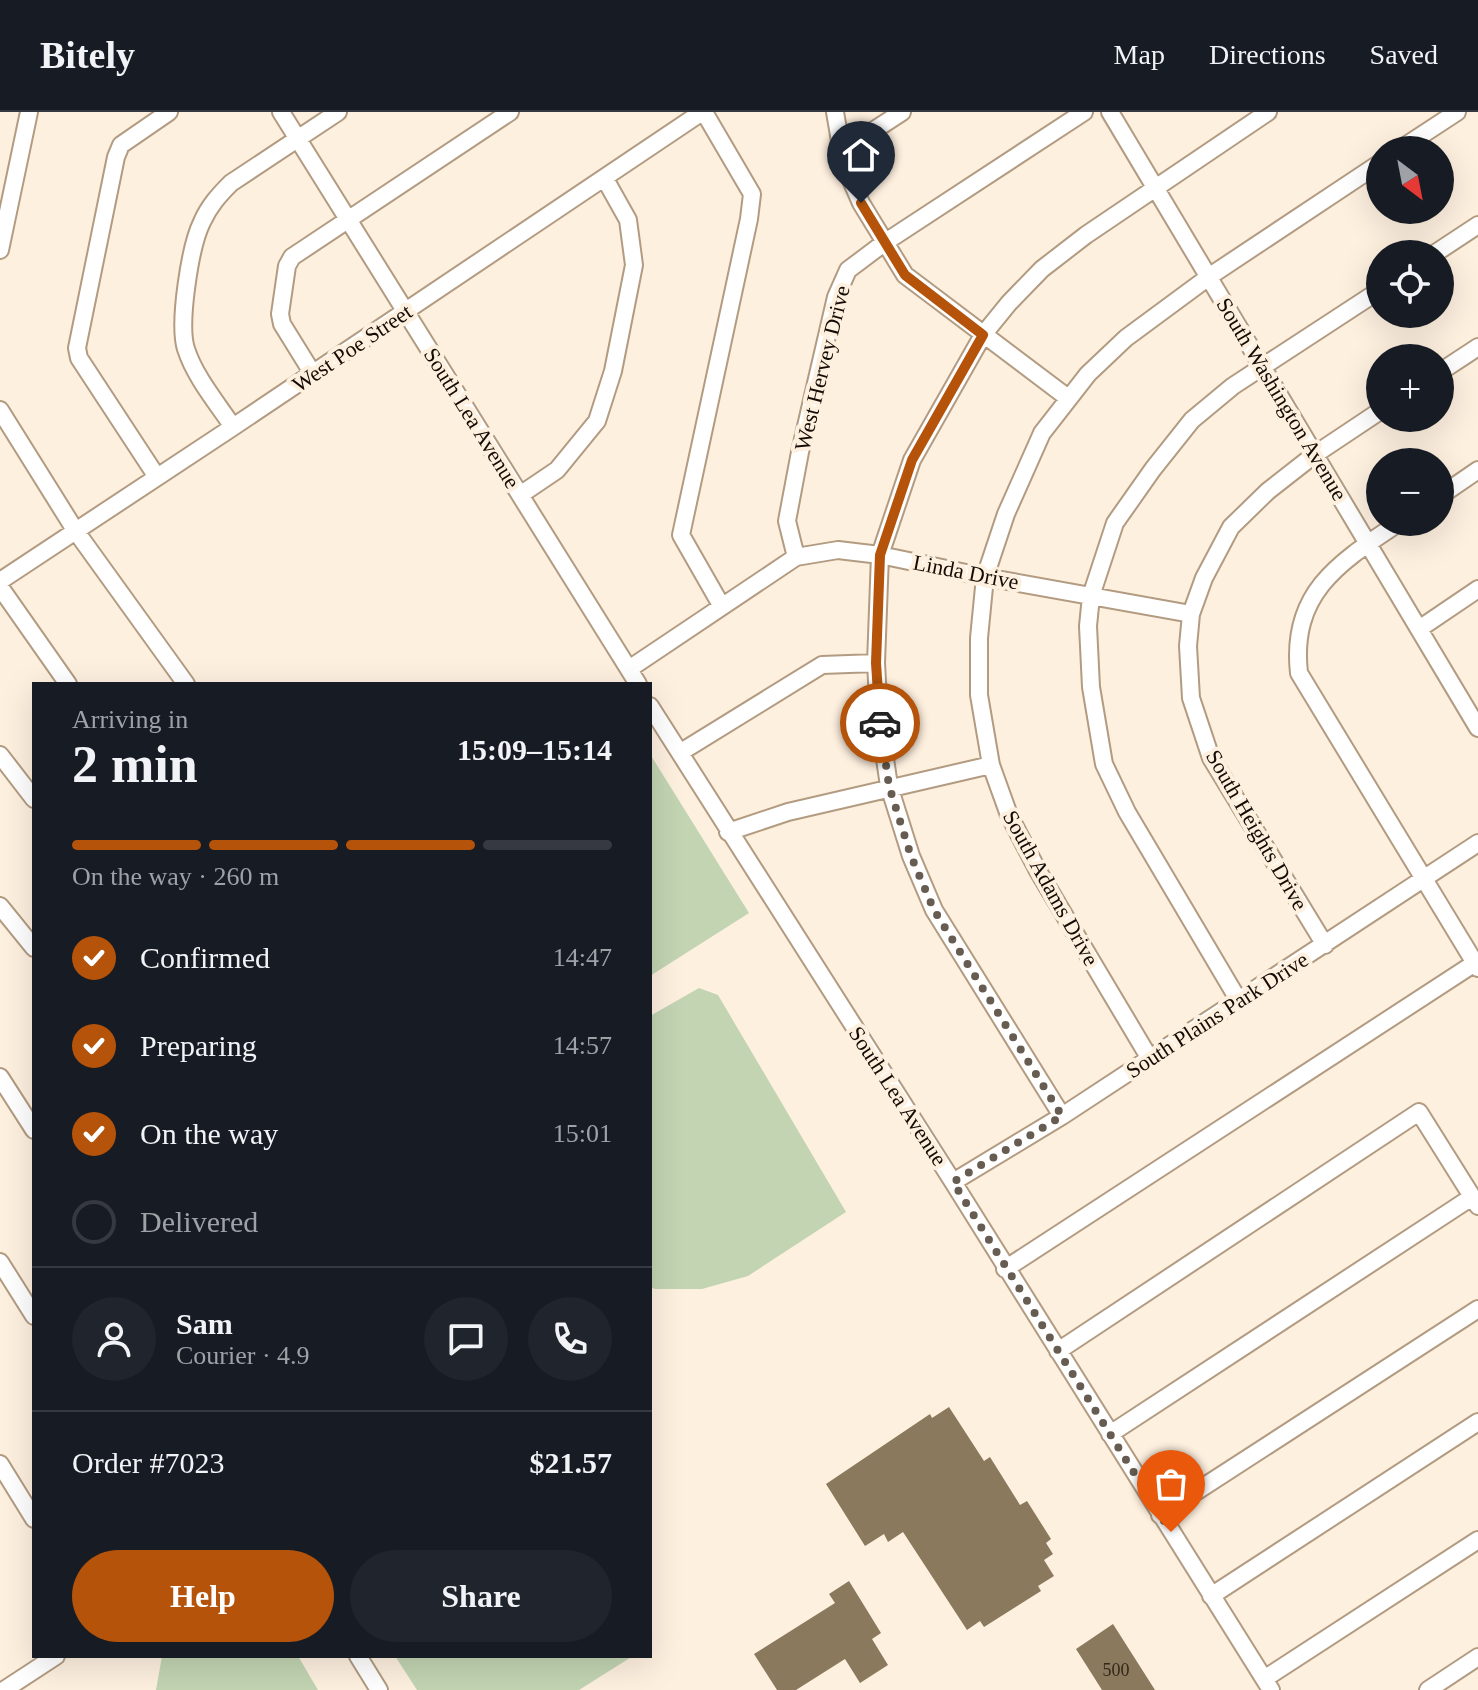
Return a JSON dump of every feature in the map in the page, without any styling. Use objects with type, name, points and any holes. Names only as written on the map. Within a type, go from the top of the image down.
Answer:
[{"type":"street","points":[[0,250],[29,112]]},
{"type":"street","points":[[157,477],[79,358],[77,348],[121,145],[169,112]]},
{"type":"street","name":"South Lea Avenue","points":[[281,112],[637,682]]},
{"type":"street","points":[[233,427],[185,347],[182,311],[199,226],[216,198],[231,183],[338,112]]},
{"type":"street","points":[[313,374],[282,324],[280,314],[287,266],[292,257],[510,112]]},
{"type":"street","points":[[703,112],[752,194],[681,535],[721,605]]},
{"type":"street","name":"West Poe Street","points":[[0,581],[703,112]]},
{"type":"street","points":[[835,112],[844,164],[861,203],[905,275],[1068,398]]},
{"type":"street","points":[[842,151],[902,112]]},
{"type":"street","name":"West Hervey Drive","points":[[796,557],[787,521],[836,297],[848,270],[884,243],[1084,112]]},
{"type":"street","name":"South Washington Avenue","points":[[1110,112],[1476,722]]},
{"type":"street","points":[[1062,1116],[934,910],[911,856],[889,786],[879,718],[876,663],[880,555],[912,460],[983,335],[1042,269],[1155,186],[1268,112]]},
{"type":"street","points":[[1420,136],[1457,112]]},
{"type":"street","name":"South Adams Drive","points":[[1150,1059],[1038,871],[1009,815],[991,765],[979,695],[979,638],[985,577],[1006,514],[1032,453],[1042,433],[1068,398],[1126,338],[1210,276],[1366,172]]},
{"type":"street","points":[[520,495],[557,470],[597,421],[613,371],[634,265],[628,220],[605,179]]},
{"type":"street","points":[[1454,241],[1478,225]]},
{"type":"street","points":[[1239,1001],[1127,812],[1104,764],[1091,687],[1088,626],[1091,596],[1115,523],[1192,420],[1233,386],[1366,299]]},
{"type":"street","points":[[1454,363],[1478,347]]},
{"type":"street","points":[[0,410],[75,530],[185,682]]},
{"type":"street","name":"South Heights Drive","points":[[1325,945],[1211,758],[1191,698],[1188,646],[1191,614],[1204,578],[1231,527],[1268,491],[1366,420]]},
{"type":"street","points":[[1454,486],[1478,470]]},
{"type":"street","points":[[1005,1269],[1476,965],[1299,673],[1299,629],[1309,604],[1324,580],[1342,562],[1379,536]]},
{"type":"street","name":"Linda Drive","points":[[629,669],[796,557],[838,550],[880,555],[1191,614]]},
{"type":"street","points":[[0,587],[67,682]]},
{"type":"street","points":[[1419,629],[1478,589]]},
{"type":"street","points":[[681,752],[822,665],[876,663]]},
{"type":"street","name":"South Lea Avenue","points":[[652,713],[681,752],[728,832],[953,1182],[1267,1685]]},
{"type":"street","points":[[0,755],[32,796]]},
{"type":"street","points":[[728,832],[788,812],[889,786],[991,765]]},
{"type":"street","name":"South Plains Park Drive","points":[[953,1182],[1062,1116],[1478,843]]},
{"type":"street","points":[[0,906],[32,946]]},
{"type":"street","points":[[0,1077],[32,1124]]},
{"type":"street","points":[[1058,1351],[1419,1112],[1475,1202],[1110,1434]]},
{"type":"street","points":[[0,1262],[32,1313]]},
{"type":"street","points":[[1160,1515],[1478,1309]]},
{"type":"street","points":[[1211,1596],[1478,1422]]},
{"type":"street","points":[[0,1464],[32,1516]]},
{"type":"street","points":[[1267,1685],[1478,1540]]},
{"type":"street","points":[[1428,1690],[1478,1657]]},
{"type":"street","points":[[4,1684],[52,1658]]},
{"type":"street","points":[[359,1658],[379,1690]]},
{"type":"green space","points":[[652,757],[749,913],[652,975]]},
{"type":"green space","points":[[699,988],[718,995],[846,1212],[748,1276],[702,1289],[652,1288],[652,1015]]},
{"type":"green space","points":[[162,1658],[299,1658],[318,1690],[156,1690]]},
{"type":"green space","points":[[396,1658],[630,1658],[579,1690],[417,1690]]},
{"type":"building","points":[[949,1407],[984,1461],[990,1457],[1020,1505],[1027,1501],[1051,1539],[1046,1543],[1053,1554],[1044,1560],[1054,1576],[1038,1586],[1041,1591],[984,1627],[980,1621],[967,1630],[903,1532],[888,1542],[884,1534],[865,1546],[826,1484],[930,1414],[932,1418]]},
{"type":"building","points":[[849,1581],[881,1633],[872,1639],[888,1665],[860,1683],[845,1659],[796,1690],[777,1690],[754,1654],[835,1603],[829,1594]]},
{"type":"building","points":[[1113,1624],[1155,1690],[1102,1690],[1076,1649]]},
{"type":"way so far","points":[[880,723],[889,786],[911,856],[934,910],[1062,1116],[953,1182],[1171,1532]]},
{"type":"route","points":[[861,203],[905,275],[983,335],[912,460],[880,555],[876,663],[880,723]]}]
